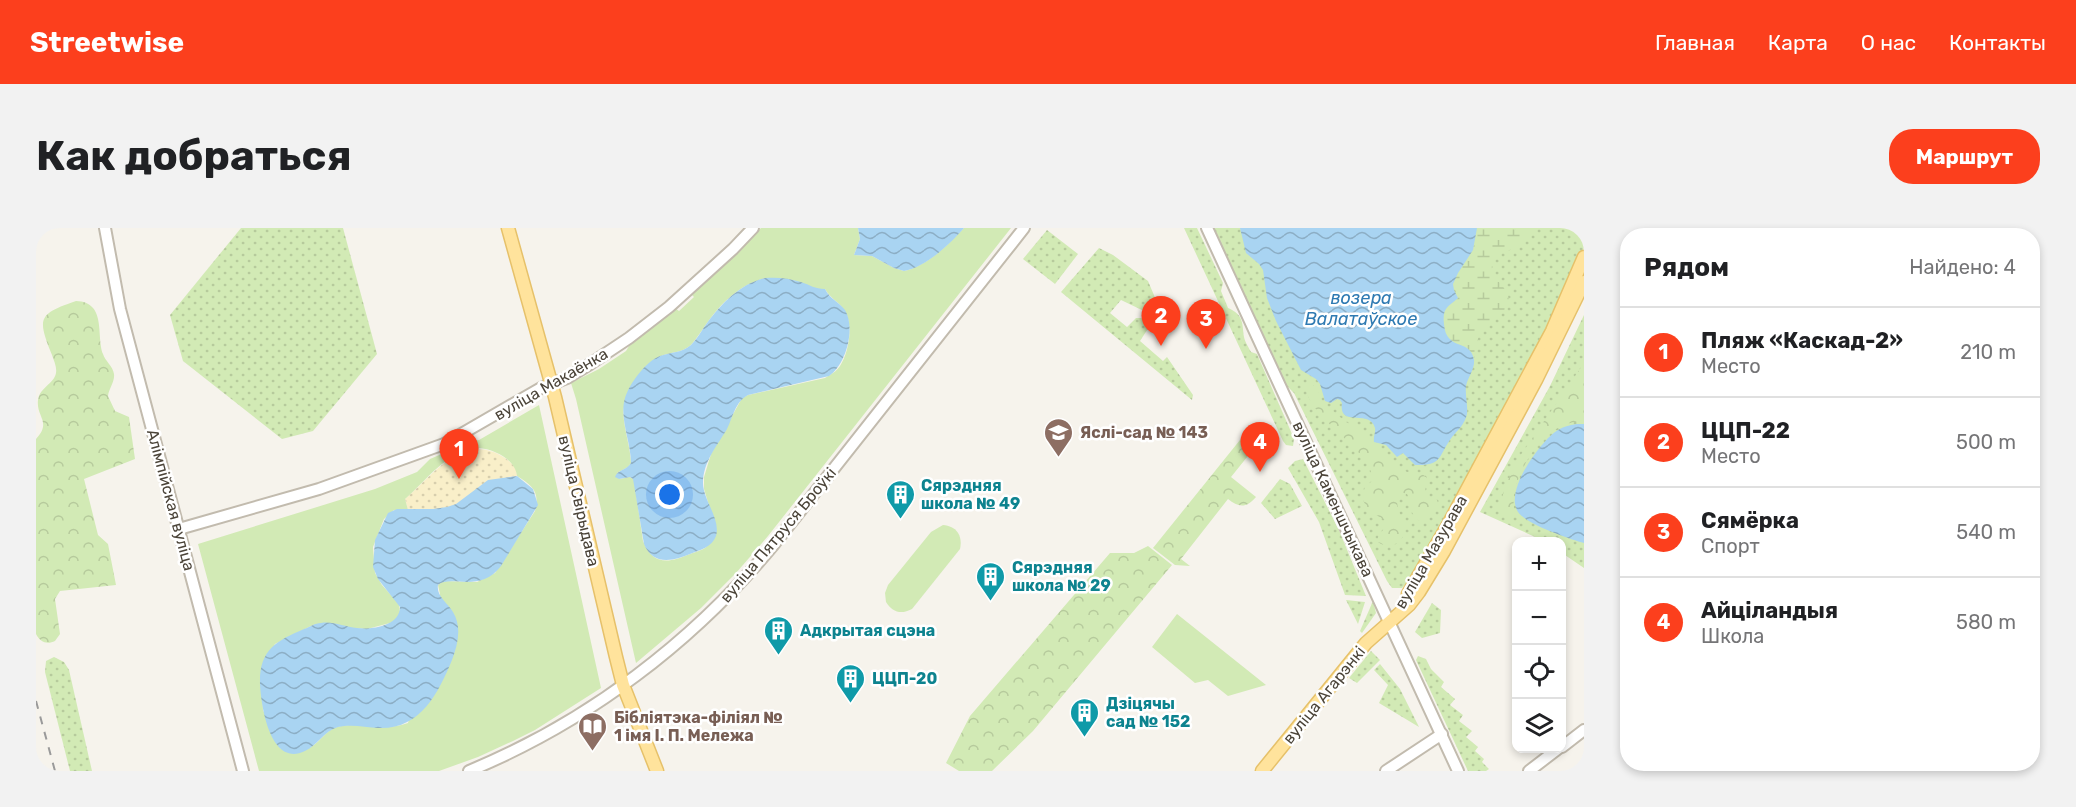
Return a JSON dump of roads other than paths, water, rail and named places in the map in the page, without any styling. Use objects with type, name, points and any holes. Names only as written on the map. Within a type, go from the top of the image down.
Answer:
[{"type":"main road","name":"вуліца Свірыдава","points":[[508,228],[551,383],[623,685],[657,771]]},
{"type":"main road","name":"вуліца Мазурава","points":[[1389,622],[1412,588],[1448,525],[1542,349],[1584,257]]},
{"type":"main road","name":"вуліца Мазурава","points":[[1389,622],[1409,605],[1444,551],[1536,380],[1584,282]]},
{"type":"main road","name":"вуліца Агарэнкі","points":[[1262,771],[1366,643],[1389,622]]},
{"type":"street","name":"Алімпійская вуліца","points":[[105,228],[120,309],[243,771]]},
{"type":"street","name":"вуліца Макаёнка","points":[[179,529],[319,489],[444,444],[551,383],[567,378],[590,364],[661,314],[753,228]]},
{"type":"street","name":"вуліца Пятруся Броўкі","points":[[469,771],[531,744],[609,696],[697,626],[746,579],[1024,228]]},
{"type":"street","name":"вуліца Каменшчыкава","points":[[1207,228],[1458,771]]},
{"type":"street","points":[[1566,744],[1584,730]]},
{"type":"street","points":[[1386,771],[1442,734]]},
{"type":"street","points":[[1529,771],[1553,753]]},
{"type":"water","points":[[858,228],[964,228],[929,260],[904,271],[872,256],[854,255],[860,239]]},
{"type":"water","name":"возера Валатаўское","points":[[1240,228],[1477,228],[1473,250],[1453,284],[1458,298],[1446,308],[1444,314],[1446,333],[1449,338],[1468,349],[1474,360],[1466,386],[1467,414],[1463,424],[1439,459],[1431,464],[1415,465],[1403,453],[1397,457],[1386,445],[1374,442],[1375,430],[1372,422],[1345,415],[1340,400],[1337,399],[1331,403],[1325,401],[1320,384],[1301,370],[1276,321],[1267,298],[1263,270],[1246,253]]},
{"type":"water","points":[[765,278],[788,279],[825,289],[845,310],[850,326],[848,346],[840,364],[829,376],[748,395],[740,402],[705,468],[704,489],[717,530],[714,540],[705,548],[684,556],[670,560],[658,559],[648,551],[644,544],[633,479],[615,477],[631,463],[623,414],[627,392],[649,363],[660,356],[688,348],[732,295]]},
{"type":"water","points":[[1584,424],[1584,543],[1538,526],[1518,512],[1515,503],[1519,481],[1525,469],[1548,438],[1566,426]]},
{"type":"water","points":[[517,476],[533,489],[538,505],[501,566],[484,579],[466,582],[450,581],[438,585],[441,596],[456,618],[458,636],[447,673],[425,708],[405,723],[393,727],[338,727],[305,751],[293,754],[283,751],[270,732],[265,719],[261,694],[260,672],[271,648],[285,638],[319,623],[363,628],[390,623],[399,613],[400,607],[378,579],[373,567],[375,540],[388,513],[397,509],[447,507],[456,504],[488,480]]},
{"type":"railway","points":[[36,701],[55,771]]},
{"type":"place","name":"ЦЦП-22","points":[[1161,346]]},
{"type":"place","name":"Сямёрка","points":[[1206,349]]},
{"type":"place","name":"Яслі-сад № 143","points":[[1059,458]]},
{"type":"place","name":"Айціландыя","points":[[1260,472]]},
{"type":"place","name":"Пляж «Каскад-2»","points":[[459,479]]},
{"type":"place","name":"Сярэдняя школа № 49","points":[[900,520]]},
{"type":"place","name":"Сярэдняя школа № 29","points":[[991,602]]},
{"type":"place","name":"Адкрытая сцэна","points":[[779,656]]},
{"type":"place","name":"ЦЦП-20","points":[[851,704]]},
{"type":"place","name":"Дзіцячы сад № 152","points":[[1085,738]]},
{"type":"place","name":"Бібліятэка-філіял № 1 імя І. П. Мележа","points":[[593,752]]}]
